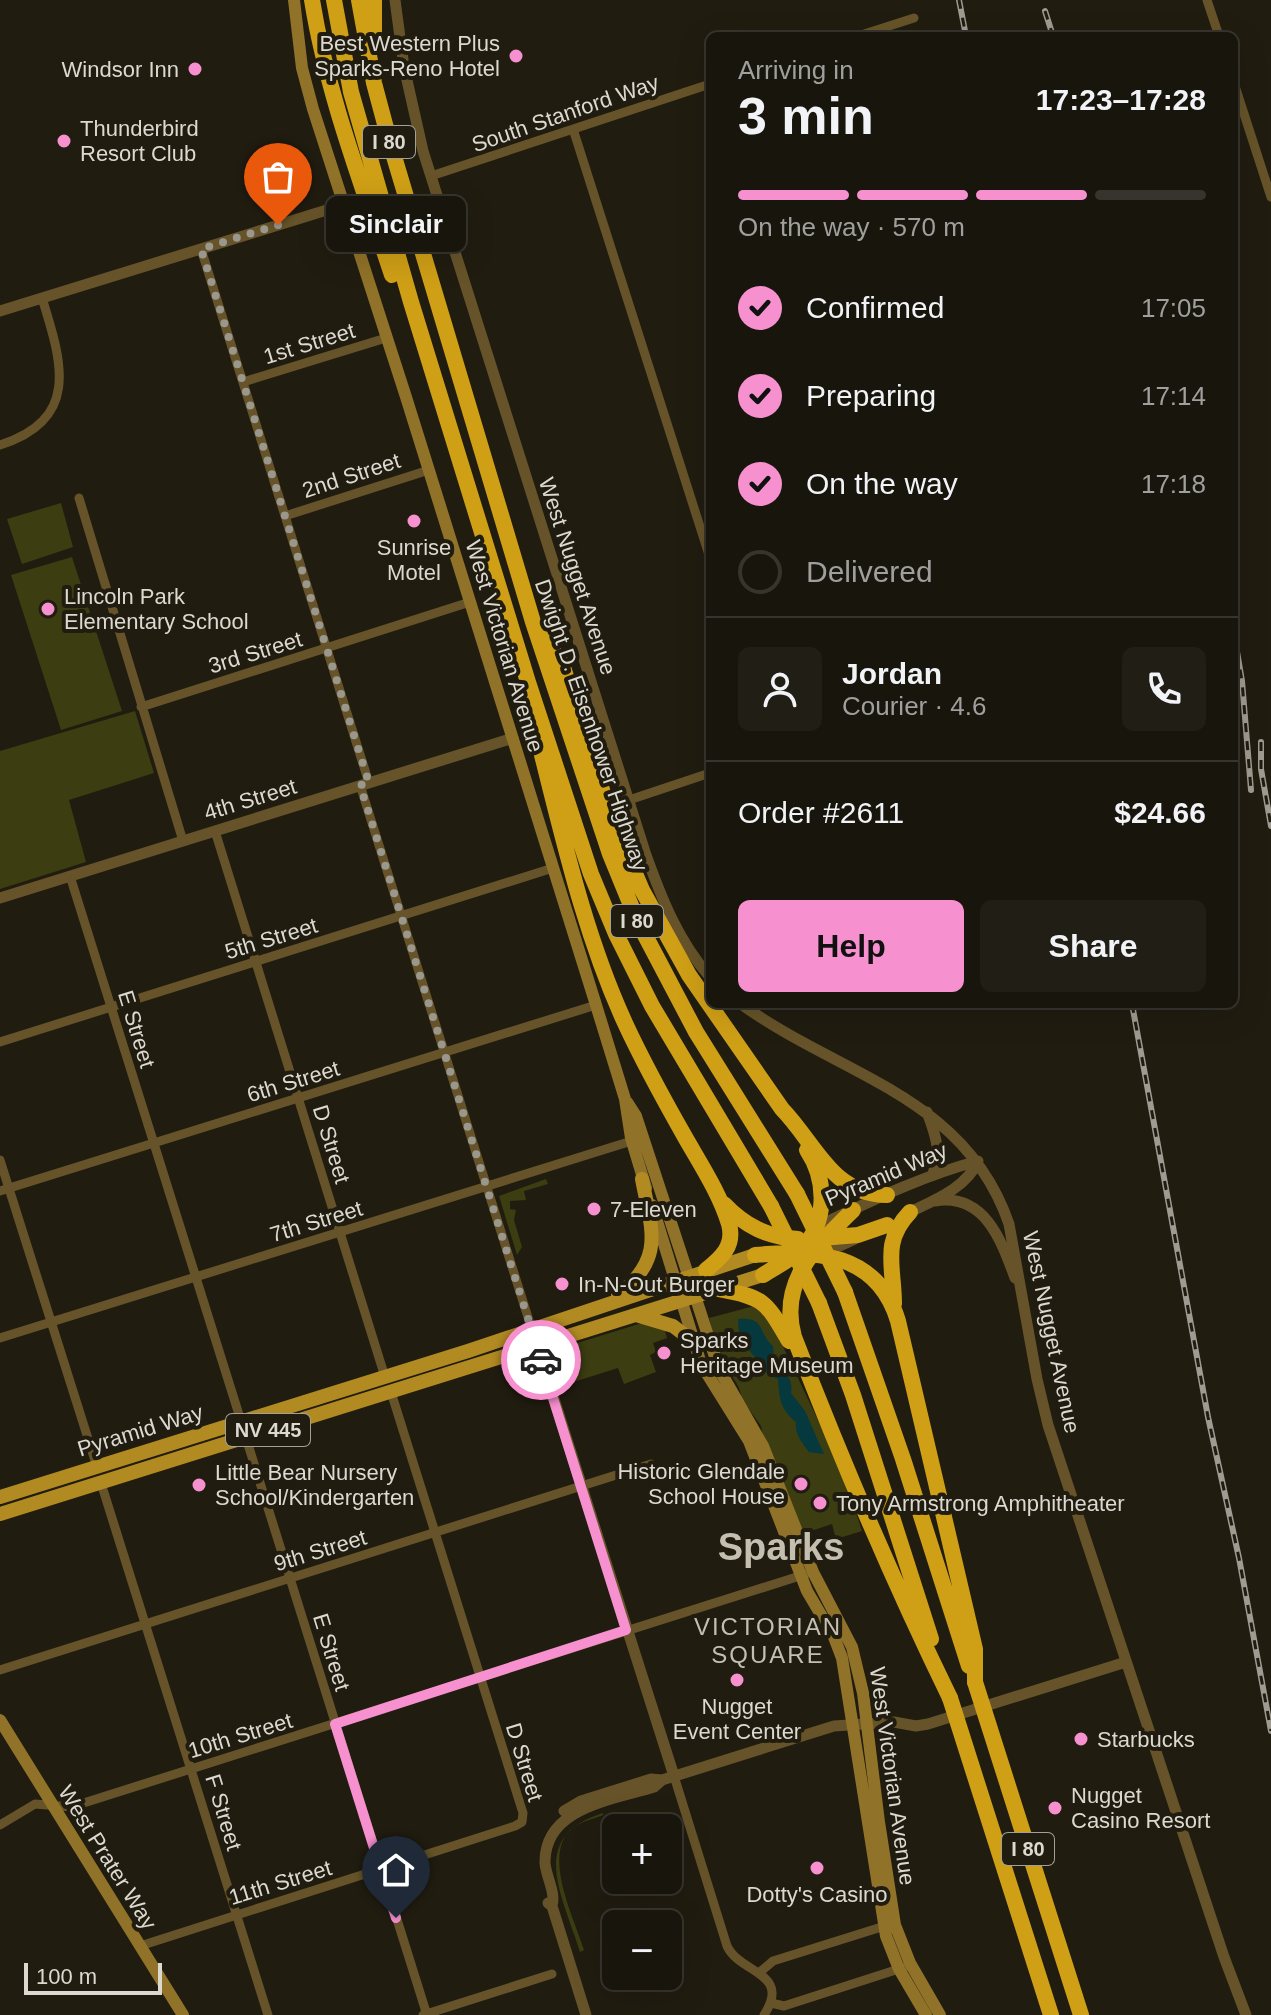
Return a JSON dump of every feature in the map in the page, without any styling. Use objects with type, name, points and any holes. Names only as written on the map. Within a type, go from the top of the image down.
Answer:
[{"type":"highway","points":[[312,0],[337,108],[417,349],[441,399]]},
{"type":"highway","name":"Dwight D. Eisenhower Highway","points":[[334,0],[351,92],[441,399],[591,874],[616,934],[652,1006],[771,1206],[819,1303],[853,1395],[1051,2015]]},
{"type":"highway","name":"Dwight D. Eisenhower Highway","points":[[359,0],[374,83],[533,622],[610,854],[637,920],[696,1032],[797,1194],[845,1292],[903,1459],[1081,2015]]},
{"type":"highway","points":[[374,0],[374,83]]},
{"type":"highway","points":[[533,622],[562,664],[612,821],[652,911],[706,999]]},
{"type":"highway","points":[[528,682],[541,750],[598,957],[645,1064],[729,1224],[730,1240],[722,1257],[706,1270]]},
{"type":"highway","points":[[712,1008],[782,1109],[819,1174],[822,1201],[810,1245],[795,1282],[790,1306],[792,1329],[920,1636],[950,1698]]},
{"type":"highway","points":[[782,1109],[841,1181],[865,1193],[887,1195]]},
{"type":"highway","points":[[717,1197],[746,1224],[766,1234],[810,1245],[866,1273],[883,1288],[895,1310]]},
{"type":"highway","points":[[763,1275],[810,1245],[853,1210]]},
{"type":"highway","points":[[910,1212],[894,1231],[890,1244],[895,1310],[975,1649],[975,1682]]},
{"type":"highway","points":[[755,1255],[858,1235],[887,1225]]},
{"type":"highway","points":[[718,1289],[745,1294],[763,1302],[775,1316],[808,1372]]},
{"type":"main road","name":"West Victorian Avenue","points":[[294,0],[305,82],[625,1099],[636,1116],[642,1179],[682,1278]]},
{"type":"main road","name":"West Victorian Avenue","points":[[637,1139],[688,1299],[719,1369],[763,1446],[807,1574],[852,1647],[867,1724],[890,1925]]},
{"type":"main road","points":[[608,1304],[639,1277],[652,1251],[653,1230],[642,1179]]},
{"type":"main road","name":"Pyramid Way","points":[[0,1514],[391,1392],[534,1338],[608,1304],[755,1255]]},
{"type":"main road","name":"Pyramid Way","points":[[0,1497],[385,1377],[636,1315],[763,1275]]},
{"type":"main road","name":"West Victorian Avenue","points":[[688,1299],[694,1342],[706,1374],[734,1414],[753,1451],[842,1658],[890,1925],[926,2015]]},
{"type":"main road","points":[[636,1315],[680,1330],[694,1342]]},
{"type":"main road","name":"West Prater Way","points":[[0,1720],[183,2015]]},
{"type":"main road","name":"West Victorian Avenue","points":[[905,1967],[940,2015]]},
{"type":"street","name":"West Nugget Avenue","points":[[395,0],[411,102],[431,176],[629,800],[663,901],[686,945],[706,972]]},
{"type":"street","points":[[1207,0],[1218,32]]},
{"type":"street","points":[[870,32],[914,18]]},
{"type":"street","name":"South Stanford Way","points":[[431,176],[706,85]]},
{"type":"street","points":[[1238,95],[1271,197]]},
{"type":"street","points":[[573,129],[706,545]]},
{"type":"street","points":[[0,311],[343,205]]},
{"type":"street","points":[[201,249],[326,648],[402,916],[626,1630],[668,1778],[727,1946],[736,1959],[760,1972],[771,1986],[771,2003],[764,2015]]},
{"type":"street","points":[[0,445],[26,434],[41,422],[52,408],[59,391],[60,354],[42,298]]},
{"type":"street","name":"1st Street","points":[[243,382],[386,338]]},
{"type":"street","name":"2nd Street","points":[[285,516],[429,470]]},
{"type":"street","points":[[79,498],[183,841]]},
{"type":"street","name":"3rd Street","points":[[141,707],[470,602]]},
{"type":"street","name":"4th Street","points":[[0,898],[513,738]]},
{"type":"street","points":[[629,800],[706,774]]},
{"type":"street","name":"D Street","points":[[215,831],[385,1377]]},
{"type":"street","name":"5th Street","points":[[0,1042],[553,868]]},
{"type":"street","name":"E Street","points":[[70,876],[241,1421]]},
{"type":"street","name":"6th Street","points":[[4,1190],[596,1005]]},
{"type":"street","name":"West Nugget Avenue","points":[[748,1008],[927,1112],[978,1161],[1001,1201],[1009,1224],[1048,1425],[1246,2015]]},
{"type":"street","points":[[927,1112],[939,1152],[932,1176]]},
{"type":"street","name":"7th Street","points":[[0,1338],[637,1139]]},
{"type":"street","points":[[0,1160],[4,1190],[51,1322],[97,1467]]},
{"type":"street","name":"Pyramid Way","points":[[853,1210],[932,1176],[978,1161]]},
{"type":"street","name":"Pyramid Way","points":[[887,1225],[932,1202],[967,1178],[978,1161]]},
{"type":"street","points":[[932,1202],[956,1200],[978,1211],[1005,1251],[1023,1301]]},
{"type":"street","name":"D Street","points":[[391,1392],[523,1813],[522,1822]]},
{"type":"street","name":"E Street","points":[[246,1438],[426,2015]]},
{"type":"street","name":"9th Street","points":[[0,1668],[651,1464]]},
{"type":"street","name":"F Street","points":[[101,1483],[268,2015]]},
{"type":"street","name":"10th Street","points":[[0,1825],[35,1804],[71,1807],[807,1574]]},
{"type":"street","points":[[586,2015],[552,1906],[554,1899],[546,1856],[551,1837],[575,1812],[654,1787],[668,1778],[834,1726],[894,1722],[916,1726],[928,1724],[1126,1662]]},
{"type":"street","name":"11th Street","points":[[140,1946],[522,1822]]},
{"type":"street","points":[[760,1972],[773,1961],[890,1925]]},
{"type":"street","points":[[771,2003],[784,2006],[905,1967]]},
{"type":"street","points":[[426,2015],[552,1974]]},
{"type":"shaded area","points":[[61,503],[73,547],[22,564],[7,519]]},
{"type":"shaded area","points":[[72,557],[122,711],[61,730],[11,575]]},
{"type":"shaded area","points":[[135,711],[154,773],[69,800],[86,862],[0,889],[0,751]]},
{"type":"shaded area","points":[[546,1179],[548,1184],[524,1191],[526,1200],[510,1201],[510,1209],[516,1210],[514,1220],[522,1247],[517,1255],[499,1196]]},
{"type":"shaded area","points":[[754,1306],[771,1321],[843,1473],[862,1531],[836,1539],[832,1524],[811,1531],[819,1557],[814,1558],[810,1553],[763,1438],[761,1426],[741,1398],[735,1381],[723,1369],[709,1318]]},
{"type":"shaded area","points":[[642,1323],[664,1327],[667,1338],[653,1343],[656,1352],[650,1355],[656,1372],[624,1384],[618,1368],[564,1385],[556,1359],[561,1348]]},
{"type":"shaded area","points":[[563,1840],[560,1852],[562,1886],[584,1950],[580,1952],[560,1890],[557,1853]]},
{"type":"water","points":[[738,1319],[758,1323],[773,1346],[774,1361],[789,1379],[791,1393],[805,1411],[824,1454],[809,1452],[802,1442],[796,1422],[782,1404],[778,1379],[767,1373],[744,1347],[745,1334],[739,1335]]},
{"type":"railway","points":[[959,0],[965,32]]},
{"type":"railway","points":[[1045,11],[1052,32]]},
{"type":"railway","points":[[1238,658],[1251,790]]},
{"type":"railway","points":[[1261,742],[1261,769],[1271,826]]},
{"type":"railway","points":[[1133,1008],[1208,1417],[1239,1558],[1271,1731]]},
{"type":"way so far","points":[[278,225],[201,249],[369,783],[360,785],[541,1360]]},
{"type":"place","name":"Best Western Plus Sparks-Reno Hotel","points":[[516,56]]},
{"type":"place","name":"Windsor Inn","points":[[195,69]]},
{"type":"place","name":"Thunderbird Resort Club","points":[[64,141]]},
{"type":"place","name":"Sinclair","points":[[278,225]]},
{"type":"place","name":"Sunrise Motel","points":[[414,521]]},
{"type":"place","name":"Lincoln Park Elementary School","points":[[48,609]]},
{"type":"place","name":"7-Eleven","points":[[594,1209]]},
{"type":"place","name":"In-N-Out Burger","points":[[562,1284]]},
{"type":"place","name":"Sparks Heritage Museum","points":[[664,1353]]},
{"type":"place","name":"Historic Glendale School House","points":[[801,1484]]},
{"type":"place","name":"Little Bear Nursery School/Kindergarten","points":[[199,1485]]},
{"type":"place","name":"Tony Armstrong Amphitheater","points":[[820,1503]]},
{"type":"place","name":"Nugget Event Center","points":[[737,1680]]},
{"type":"place","name":"Starbucks","points":[[1081,1739]]},
{"type":"place","name":"Nugget Casino Resort","points":[[1055,1808]]},
{"type":"place","name":"Dotty's Casino","points":[[817,1868]]},
{"type":"district","name":"Sparks","points":[[781,1547]]},
{"type":"district","name":"VICTORIAN SQUARE","points":[[768,1641]]},
{"type":"route","points":[[396,1918],[335,1724],[626,1630],[541,1360]]}]
